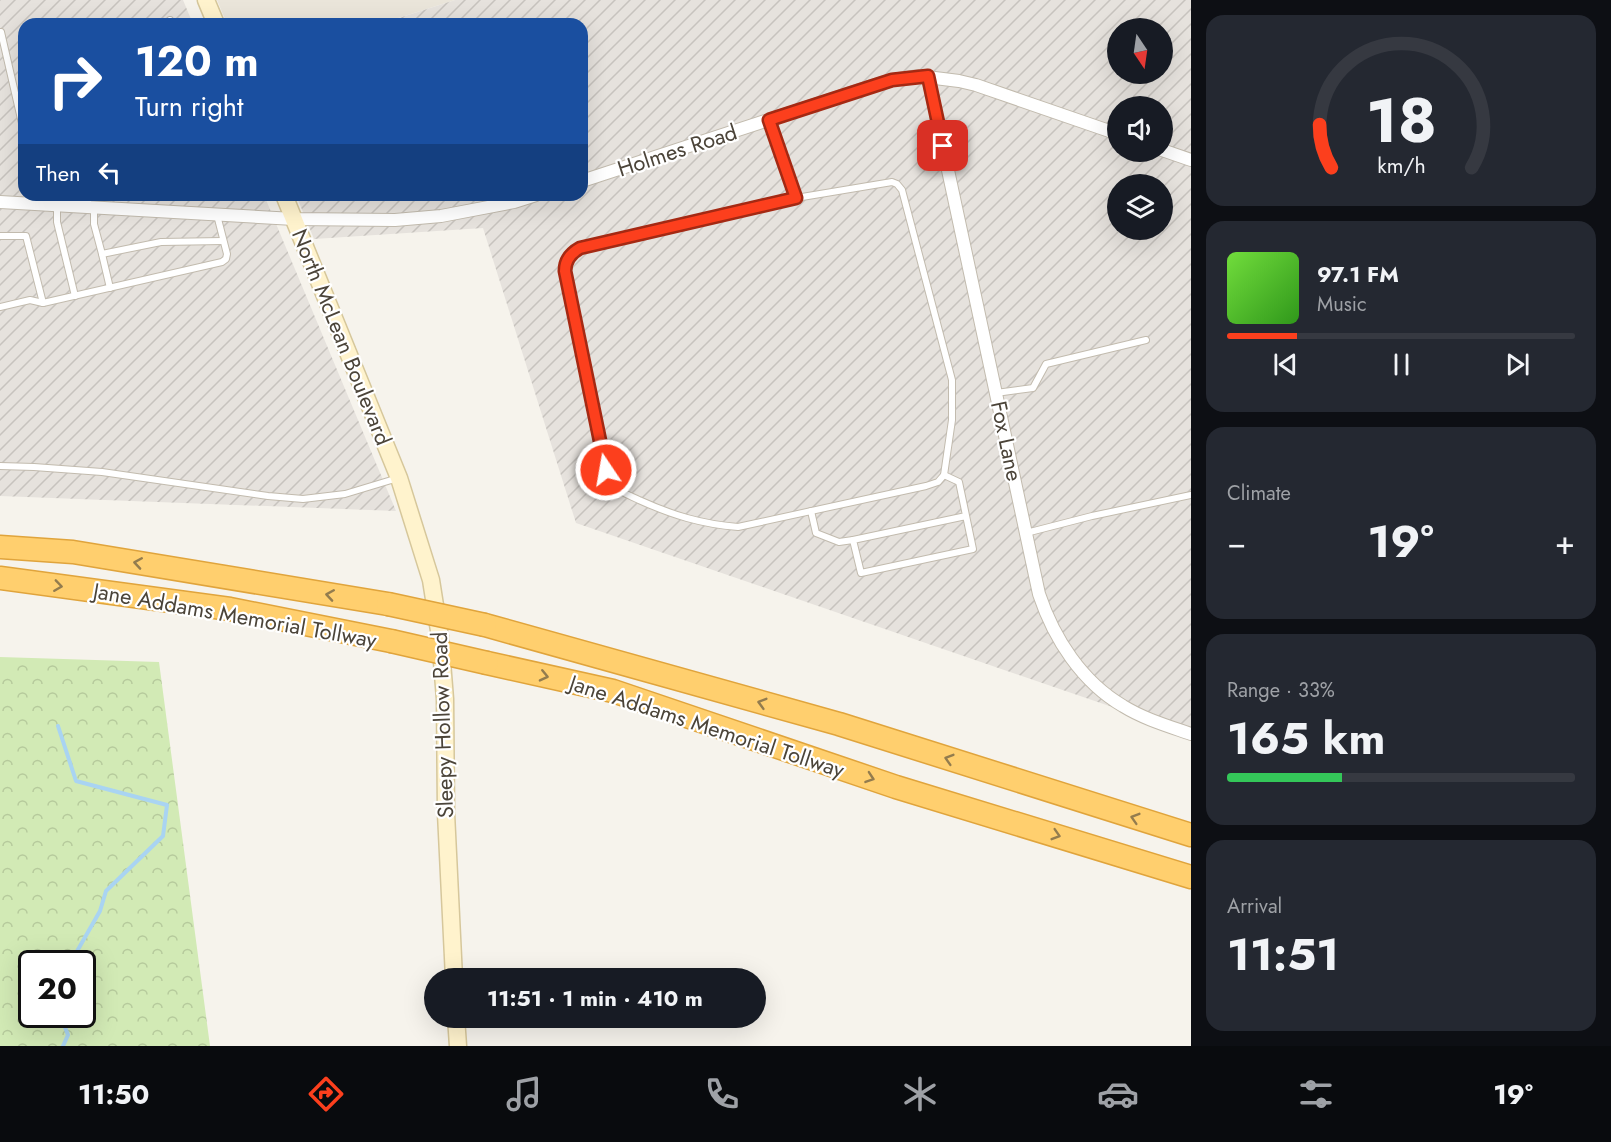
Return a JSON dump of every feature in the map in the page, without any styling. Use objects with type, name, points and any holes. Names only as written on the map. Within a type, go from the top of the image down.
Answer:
[{"type":"highway","name":"Jane Addams Memorial Tollway","points":[[0,547],[73,552],[388,604],[485,625],[838,724],[1191,835]]},
{"type":"highway","name":"Jane Addams Memorial Tollway","points":[[0,578],[230,609],[391,641],[612,691],[896,787],[1191,877]]},
{"type":"street","points":[[205,0],[213,18]]},
{"type":"street","name":"Holmes Road","points":[[588,179],[892,80],[928,76],[976,85],[1107,130]]},
{"type":"street","name":"Fox Lane","points":[[928,76],[1044,610],[1060,642],[1076,665],[1103,691],[1123,706],[1159,723],[1191,734]]},
{"type":"street","points":[[1173,154],[1191,160]]},
{"type":"street","points":[[0,202],[20,201]]},
{"type":"street","points":[[43,201],[57,205],[90,203],[294,219],[395,220],[430,217],[515,201]]},
{"type":"street","name":"North McLean Boulevard","points":[[287,201],[399,478]]},
{"type":"street","name":"Sleepy Hollow Road","points":[[399,478],[431,580],[440,637],[445,699],[446,813],[454,968]]},
{"type":"street","points":[[457,1028],[458,1046]]},
{"type":"lane","points":[[1,32],[18,106]]},
{"type":"lane","points":[[769,120],[796,198]]},
{"type":"lane","points":[[892,182],[902,190],[952,380],[952,420],[944,475],[938,482],[926,486],[738,527],[686,519],[622,492],[611,482],[606,470],[565,271],[569,257],[580,248],[796,198],[892,182]]},
{"type":"lane","points":[[90,203],[110,288]]},
{"type":"lane","points":[[57,205],[57,222],[75,296]]},
{"type":"lane","points":[[0,308],[30,300],[43,303],[222,262],[226,259],[227,254],[217,214]]},
{"type":"lane","points":[[0,236],[26,236],[43,303]]},
{"type":"lane","points":[[102,254],[160,242],[223,241]]},
{"type":"lane","points":[[996,393],[1033,388],[1046,364],[1146,340]]},
{"type":"lane","points":[[0,466],[102,472],[303,499],[345,494],[399,478]]},
{"type":"lane","points":[[853,540],[861,573],[973,549],[958,482],[944,475]]},
{"type":"lane","points":[[1026,533],[1191,495]]},
{"type":"lane","points":[[811,511],[816,533],[839,542],[966,516]]},
{"type":"shaded area","points":[[0,0],[183,0],[190,18],[18,18],[18,201],[267,201],[396,511],[0,496]]},
{"type":"shaded area","points":[[217,0],[455,0],[398,18],[224,18]]},
{"type":"shaded area","points":[[455,0],[1191,0],[1191,734],[576,523],[483,228],[314,239],[298,201],[588,201],[588,18],[399,18]]},
{"type":"green space","points":[[0,657],[159,662],[210,1046],[0,1046]]},
{"type":"waterway","points":[[58,726],[76,781],[167,805],[163,836],[106,891],[100,911],[78,950]]},
{"type":"waterway","points":[[63,1046],[68,1035],[65,1028]]},
{"type":"route","points":[[606,470],[565,271],[569,257],[574,251],[796,198],[769,120],[892,80],[928,76],[943,146]]}]
